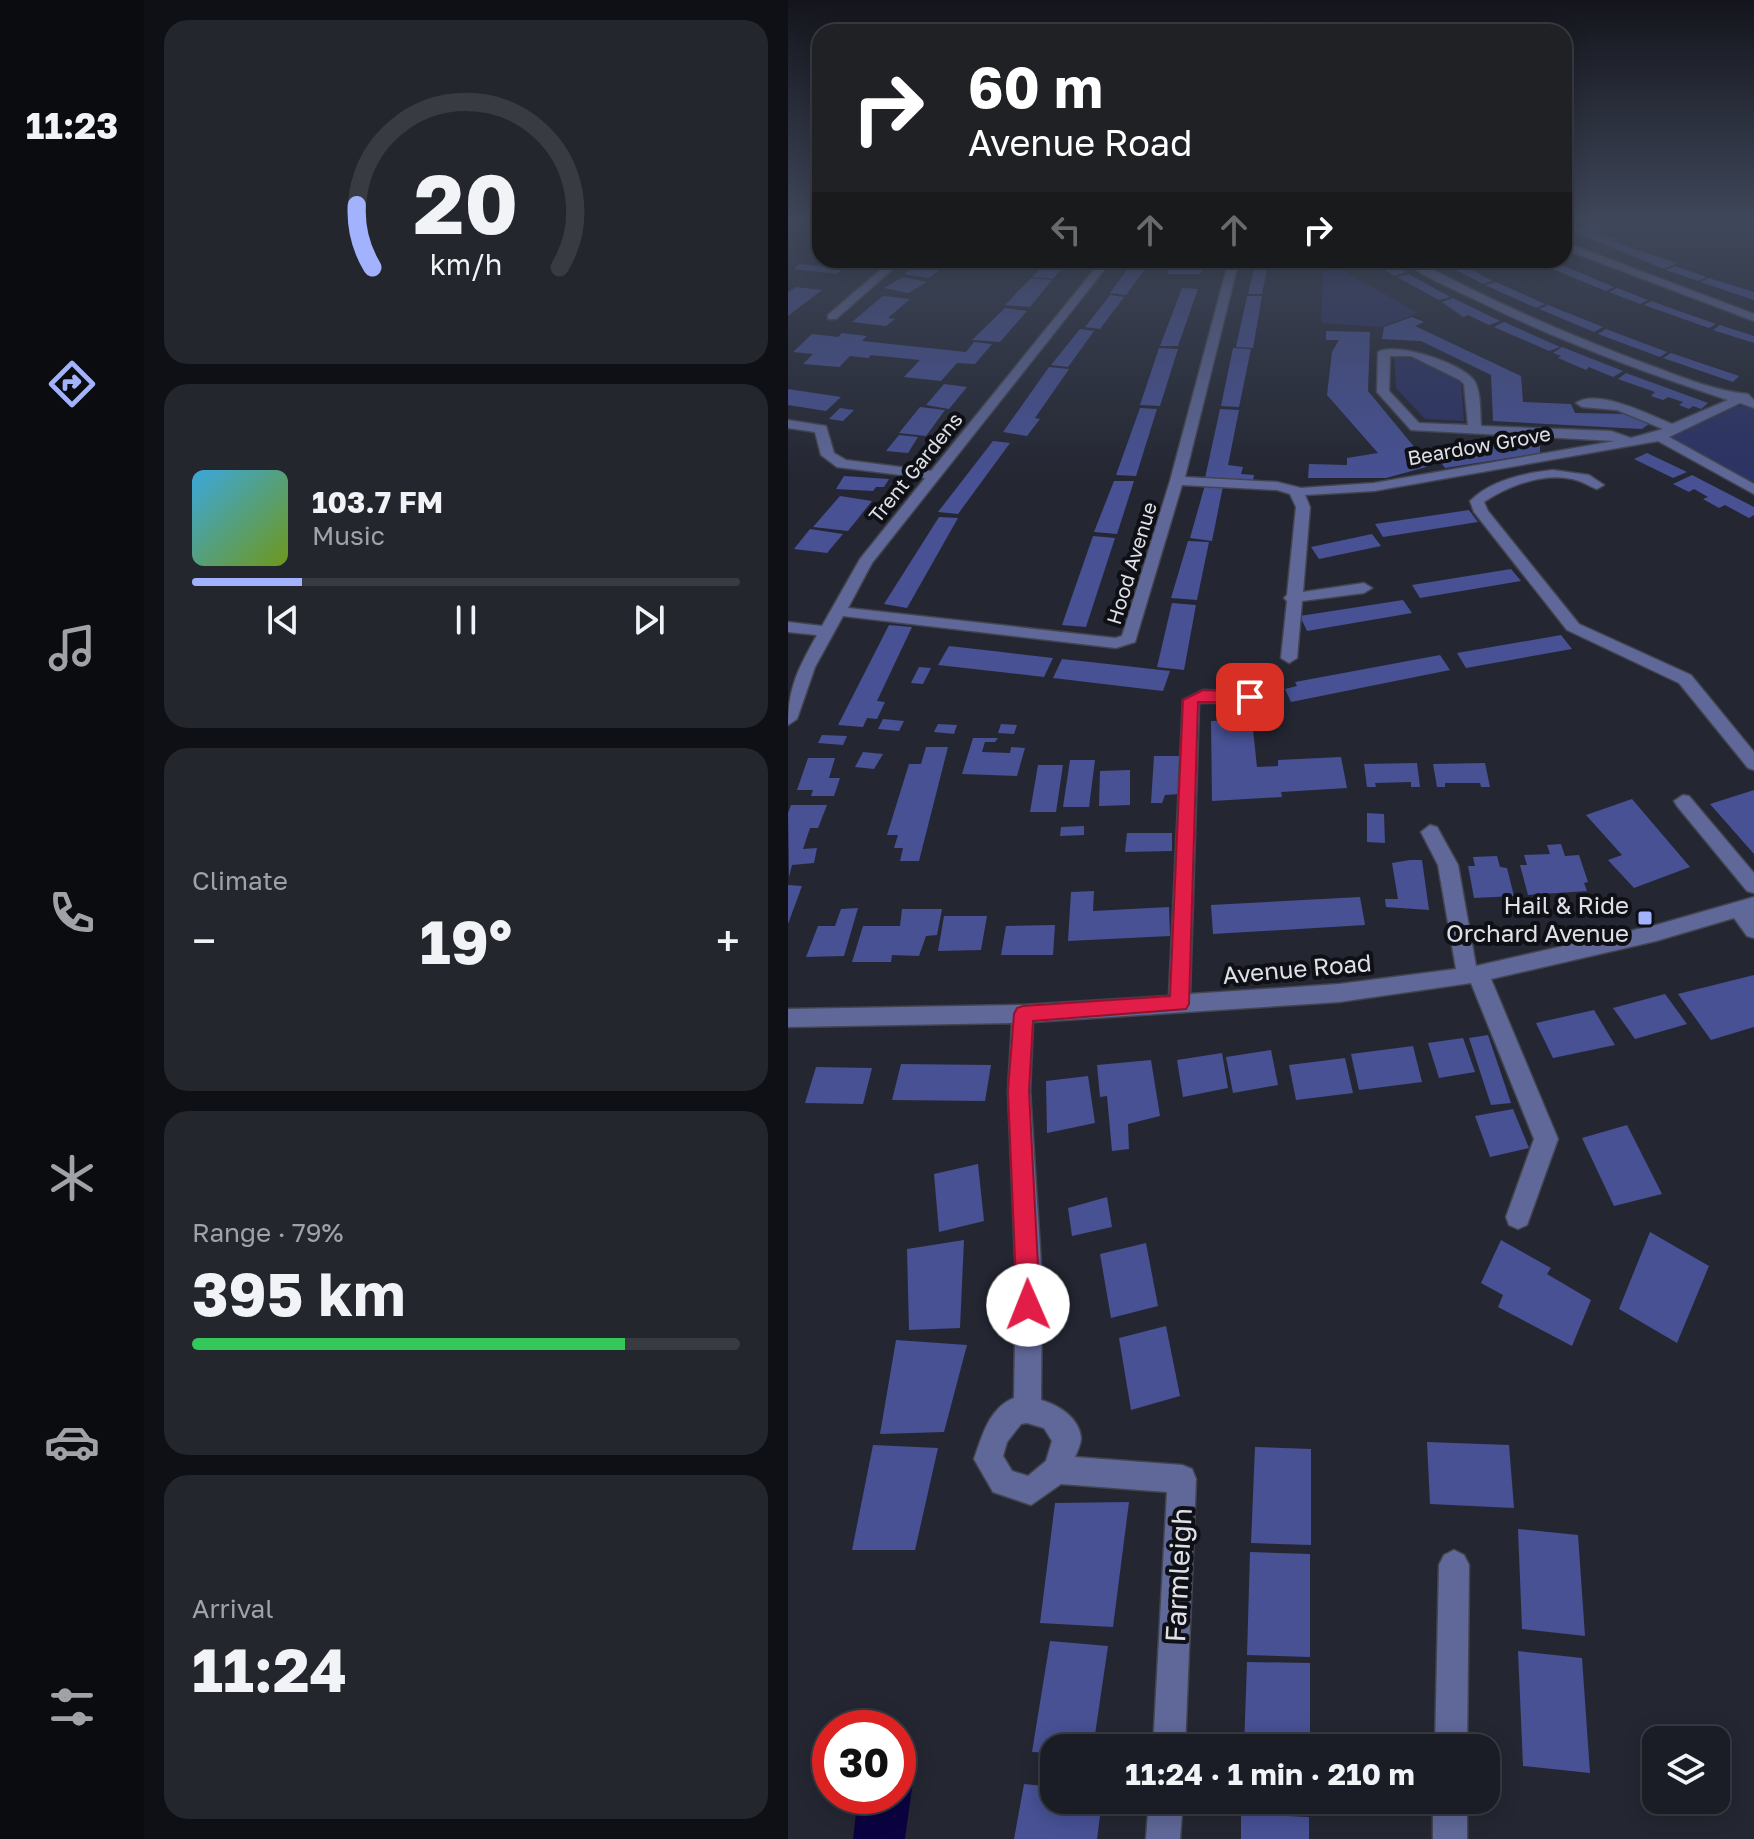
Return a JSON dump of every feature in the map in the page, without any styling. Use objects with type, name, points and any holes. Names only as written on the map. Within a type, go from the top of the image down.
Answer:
[{"type":"street","points":[[832,317],[841,309]]},
{"type":"street","name":"Trent Gardens","points":[[788,719],[807,667],[865,562],[1068,309]]},
{"type":"street","name":"Hood Avenue","points":[[837,611],[1116,643],[1129,639],[1177,481],[1221,309]]},
{"type":"street","points":[[1504,309],[1754,404]]},
{"type":"street","points":[[1729,309],[1754,318]]},
{"type":"street","points":[[1475,427],[1470,383],[1464,377],[1413,353],[1384,352],[1383,392],[1415,427],[1475,427],[1611,435],[1630,442]]},
{"type":"street","points":[[1754,391],[1660,437],[1754,490]]},
{"type":"street","points":[[1582,403],[1619,406],[1673,429]]},
{"type":"street","points":[[788,424],[821,429],[828,455],[842,464],[934,475]]},
{"type":"street","name":"Beardow Grove","points":[[1305,491],[1374,487],[1660,437]]},
{"type":"street","points":[[1597,485],[1589,479],[1568,474],[1531,478],[1494,487],[1477,501],[1481,512],[1573,627],[1685,679],[1754,764]]},
{"type":"street","points":[[1177,481],[1277,486],[1296,491],[1303,507],[1292,598],[1289,658]]},
{"type":"street","points":[[1292,598],[1364,588]]},
{"type":"street","points":[[788,627],[828,631]]},
{"type":"street","points":[[1179,1004],[1191,700],[1203,695],[1250,697]]},
{"type":"street","points":[[1683,801],[1754,886]]},
{"type":"street","points":[[1430,832],[1448,865],[1472,974],[1546,1139],[1518,1217]]},
{"type":"street","points":[[1747,908],[1754,930]]},
{"type":"street","name":"Avenue Road","points":[[788,1018],[1023,1014],[1339,993],[1472,974],[1656,933],[1747,908]]},
{"type":"street","points":[[1023,1014],[1019,1091],[1029,1280],[1027,1409]]},
{"type":"street","points":[[1027,1409],[1053,1417],[1067,1439],[1057,1470],[1031,1491],[1003,1482],[988,1459],[996,1434],[1013,1412],[1027,1409]]},
{"type":"street","name":"Farmleigh","points":[[1057,1470],[1182,1479],[1170,1734]]},
{"type":"street","points":[[1451,1734],[1454,1565]]},
{"type":"street","points":[[1163,1839],[1165,1814]]},
{"type":"street","points":[[1450,1814],[1450,1839]]},
{"type":"shaded area","points":[[1322,309],[1411,309],[1418,313],[1381,327],[1321,323]]},
{"type":"shaded area","points":[[1394,356],[1415,359],[1461,381],[1464,421],[1425,419],[1396,388]]},
{"type":"shaded area","points":[[1730,407],[1754,407],[1754,484],[1671,439],[1672,435]]},
{"type":"shaded area","points":[[856,1814],[908,1814],[905,1839],[853,1839]]},
{"type":"building","points":[[868,309],[899,309],[888,318],[895,319],[886,326],[852,322]]},
{"type":"building","points":[[1004,309],[1027,311],[1000,342],[972,340]]},
{"type":"building","points":[[1099,309],[1115,309],[1100,329],[1085,327]]},
{"type":"building","points":[[1174,309],[1191,309],[1178,346],[1160,346]]},
{"type":"building","points":[[1244,309],[1260,309],[1253,348],[1236,347]]},
{"type":"building","points":[[1452,309],[1475,309],[1500,321],[1489,325],[1468,315],[1463,317]]},
{"type":"building","points":[[1539,309],[1558,309],[1603,327],[1594,332]]},
{"type":"building","points":[[1655,309],[1673,309],[1716,324],[1709,328]]},
{"type":"building","points":[[1412,317],[1424,322],[1415,326],[1521,376],[1523,402],[1571,404],[1575,413],[1626,414],[1649,424],[1642,429],[1493,421],[1491,375],[1421,341],[1382,339],[1384,327]]},
{"type":"building","points":[[1504,322],[1560,347],[1549,351],[1494,327]]},
{"type":"building","points":[[1720,325],[1754,336],[1754,343],[1713,330]]},
{"type":"building","points":[[1080,329],[1094,331],[1068,367],[1051,365]]},
{"type":"building","points":[[1606,329],[1667,352],[1660,357],[1598,334]]},
{"type":"building","points":[[1326,331],[1370,332],[1368,391],[1430,466],[1386,478],[1308,478],[1309,464],[1347,465],[1347,458],[1378,453],[1327,395],[1332,352],[1339,340],[1326,340]]},
{"type":"building","points":[[842,333],[867,336],[862,341],[966,352],[974,342],[992,344],[975,364],[957,363],[941,381],[904,377],[920,360],[850,356],[839,367],[803,364],[813,354],[793,352],[812,334],[838,337]]},
{"type":"building","points":[[1562,347],[1623,371],[1613,377],[1589,367],[1586,370],[1553,353]]},
{"type":"building","points":[[1159,348],[1178,349],[1160,406],[1140,405]]},
{"type":"building","points":[[1233,348],[1251,349],[1239,407],[1221,406]]},
{"type":"building","points":[[1671,353],[1739,376],[1733,382],[1663,358]]},
{"type":"building","points":[[1049,367],[1069,369],[1035,418],[1040,419],[1027,436],[1003,432]]},
{"type":"building","points":[[1626,373],[1708,403],[1701,409],[1693,406],[1689,409],[1679,405],[1683,402],[1651,396],[1655,392],[1618,379]]},
{"type":"building","points":[[944,384],[967,387],[949,409],[926,405]]},
{"type":"building","points":[[788,389],[841,397],[826,411],[788,405]]},
{"type":"building","points":[[920,407],[945,410],[926,436],[899,433]]},
{"type":"building","points":[[840,408],[854,410],[843,421],[829,419]]},
{"type":"building","points":[[1140,408],[1157,409],[1136,476],[1116,475]]},
{"type":"building","points":[[1220,409],[1239,410],[1228,465],[1243,467],[1241,474],[1254,475],[1253,481],[1205,478]]},
{"type":"building","points":[[899,435],[918,437],[908,453],[886,451]]},
{"type":"building","points":[[993,441],[1010,443],[958,514],[938,512]]},
{"type":"building","points":[[1473,441],[1540,445],[1540,453],[1445,468],[1431,449]]},
{"type":"building","points":[[1647,453],[1687,472],[1673,478],[1634,459]]},
{"type":"building","points":[[1692,475],[1754,507],[1754,515],[1749,518],[1725,505],[1719,508],[1703,499],[1708,497],[1694,489],[1689,492],[1673,484]]},
{"type":"building","points":[[844,476],[889,479],[884,487],[876,487],[873,491],[836,489]]},
{"type":"building","points":[[1114,481],[1134,481],[1117,534],[1094,532]]},
{"type":"building","points":[[1205,485],[1223,486],[1212,541],[1190,538]]},
{"type":"building","points":[[840,496],[872,501],[848,531],[813,527]]},
{"type":"building","points":[[1469,510],[1478,522],[1383,537],[1375,524]]},
{"type":"building","points":[[939,517],[958,518],[907,608],[884,604]]},
{"type":"building","points":[[810,529],[843,534],[827,553],[794,549]]},
{"type":"building","points":[[1372,534],[1381,546],[1319,559],[1311,547]]},
{"type":"building","points":[[1093,536],[1115,538],[1086,627],[1062,625]]},
{"type":"building","points":[[1188,541],[1209,542],[1197,600],[1171,598]]},
{"type":"building","points":[[1511,569],[1521,581],[1420,598],[1412,585]]},
{"type":"building","points":[[1403,600],[1412,613],[1307,631],[1300,616]]},
{"type":"building","points":[[1172,603],[1196,605],[1184,670],[1157,667]]},
{"type":"building","points":[[889,625],[912,627],[877,701],[885,702],[877,719],[867,718],[863,727],[838,725]]},
{"type":"building","points":[[1561,635],[1572,649],[1466,668],[1457,653]]},
{"type":"building","points":[[949,646],[1053,658],[1044,677],[938,665]]},
{"type":"building","points":[[1440,655],[1450,670],[1291,702],[1285,689],[1297,686],[1295,682]]},
{"type":"building","points":[[1062,659],[1170,671],[1163,691],[1053,678]]},
{"type":"building","points":[[919,667],[931,668],[923,684],[911,683]]},
{"type":"building","points":[[883,719],[904,721],[899,731],[878,729]]},
{"type":"building","points":[[1252,720],[1257,767],[1278,766],[1278,760],[1341,757],[1347,788],[1281,792],[1282,797],[1212,801],[1211,721]]},
{"type":"building","points":[[938,724],[957,725],[954,734],[934,732]]},
{"type":"building","points":[[1001,724],[1017,725],[1014,734],[998,733]]},
{"type":"building","points":[[822,735],[847,736],[843,745],[818,743]]},
{"type":"building","points":[[973,738],[998,738],[995,742],[985,742],[982,752],[1010,753],[1011,747],[1025,748],[1017,776],[962,774]]},
{"type":"building","points":[[926,747],[948,747],[919,861],[900,861],[903,848],[894,848],[898,835],[887,835],[909,764],[921,764]]},
{"type":"building","points":[[863,752],[883,754],[874,769],[855,767]]},
{"type":"building","points":[[1154,756],[1181,756],[1180,794],[1165,795],[1162,803],[1151,803]]},
{"type":"building","points":[[808,758],[835,758],[829,778],[840,778],[834,796],[811,796],[813,790],[797,790]]},
{"type":"building","points":[[1070,760],[1095,760],[1089,807],[1063,807]]},
{"type":"building","points":[[1417,763],[1420,787],[1411,787],[1411,782],[1375,783],[1376,787],[1367,787],[1364,764]]},
{"type":"building","points":[[1485,763],[1490,787],[1481,787],[1480,783],[1445,783],[1445,787],[1437,787],[1433,764]]},
{"type":"building","points":[[1038,765],[1063,765],[1056,812],[1030,812]]},
{"type":"building","points":[[1130,770],[1130,805],[1099,806],[1100,771]]},
{"type":"building","points":[[1754,790],[1754,854],[1710,804]]},
{"type":"building","points":[[1632,799],[1690,867],[1634,888],[1608,860],[1622,855],[1586,815]]},
{"type":"building","points":[[791,805],[827,805],[818,828],[810,828],[803,849],[817,848],[814,863],[792,865],[789,877],[788,813]]},
{"type":"building","points":[[1367,813],[1384,814],[1385,843],[1367,842]]},
{"type":"building","points":[[1084,826],[1084,835],[1060,836],[1061,827]]},
{"type":"building","points":[[1127,833],[1172,833],[1172,851],[1125,852]]},
{"type":"building","points":[[1561,844],[1565,856],[1579,855],[1588,882],[1584,883],[1587,891],[1528,895],[1520,865],[1527,865],[1524,855],[1550,854],[1547,845]]},
{"type":"building","points":[[1497,856],[1500,867],[1507,868],[1514,896],[1474,898],[1468,866],[1475,866],[1473,857]]},
{"type":"building","points":[[1422,860],[1429,910],[1386,907],[1385,899],[1398,899],[1392,863]]},
{"type":"building","points":[[788,885],[802,886],[788,924]]},
{"type":"building","points":[[1094,891],[1093,911],[1169,907],[1170,936],[1068,941],[1071,892]]},
{"type":"building","points":[[1360,897],[1365,925],[1213,934],[1211,905]]},
{"type":"building","points":[[858,908],[844,956],[806,957],[818,926],[835,926],[841,909]]},
{"type":"building","points":[[902,909],[942,909],[937,935],[926,936],[919,956],[892,955],[891,962],[852,962],[863,926],[900,926]]},
{"type":"building","points":[[944,916],[987,916],[981,950],[938,951]]},
{"type":"building","points":[[1055,925],[1053,955],[1001,955],[1006,926]]},
{"type":"building","points":[[1754,975],[1754,1027],[1711,1040],[1678,994]]},
{"type":"building","points":[[1665,994],[1687,1024],[1635,1039],[1613,1008]]},
{"type":"building","points":[[1594,1010],[1615,1045],[1553,1058],[1536,1023]]},
{"type":"building","points":[[1488,1035],[1511,1103],[1491,1105],[1469,1038]]},
{"type":"building","points":[[1463,1038],[1475,1072],[1439,1078],[1428,1043]]},
{"type":"building","points":[[1413,1046],[1422,1082],[1359,1090],[1351,1054]]},
{"type":"building","points":[[1271,1050],[1278,1085],[1233,1093],[1226,1057]]},
{"type":"building","points":[[1222,1053],[1228,1088],[1183,1097],[1177,1060]]},
{"type":"building","points":[[1345,1058],[1353,1093],[1296,1100],[1289,1065]]},
{"type":"building","points":[[1151,1060],[1160,1116],[1128,1124],[1129,1149],[1112,1151],[1107,1096],[1100,1097],[1097,1065]]},
{"type":"building","points":[[901,1064],[991,1065],[985,1101],[892,1100]]},
{"type":"building","points":[[816,1067],[872,1068],[863,1104],[805,1103]]},
{"type":"building","points":[[1088,1076],[1095,1123],[1047,1133],[1046,1081]]},
{"type":"building","points":[[1513,1109],[1529,1148],[1490,1157],[1475,1116]]},
{"type":"building","points":[[1627,1125],[1662,1194],[1614,1206],[1582,1138]]},
{"type":"building","points":[[978,1164],[984,1221],[939,1232],[934,1174]]},
{"type":"building","points":[[1107,1197],[1112,1227],[1072,1236],[1068,1208]]},
{"type":"building","points":[[1650,1232],[1709,1266],[1677,1343],[1619,1309]]},
{"type":"building","points":[[964,1240],[960,1328],[909,1330],[907,1249]]},
{"type":"building","points":[[1501,1240],[1551,1268],[1547,1274],[1591,1300],[1572,1346],[1498,1307],[1503,1295],[1481,1283]]},
{"type":"building","points":[[1146,1243],[1158,1306],[1111,1318],[1100,1254]]},
{"type":"building","points":[[1166,1326],[1180,1396],[1131,1410],[1119,1338]]},
{"type":"building","points":[[896,1340],[967,1345],[944,1432],[880,1434]]},
{"type":"building","points":[[1427,1442],[1509,1445],[1514,1508],[1430,1504]]},
{"type":"building","points":[[873,1445],[938,1448],[915,1550],[852,1550]]},
{"type":"building","points":[[1255,1447],[1311,1449],[1311,1545],[1251,1543]]},
{"type":"building","points":[[1129,1502],[1113,1627],[1040,1623],[1055,1503]]},
{"type":"building","points":[[1518,1529],[1578,1535],[1585,1636],[1522,1629]]},
{"type":"building","points":[[1250,1552],[1310,1554],[1310,1657],[1247,1655]]},
{"type":"building","points":[[1050,1641],[1108,1646],[1095,1734],[1040,1734],[1040,1752],[1032,1752]]},
{"type":"building","points":[[1518,1651],[1582,1658],[1590,1773],[1523,1766]]},
{"type":"building","points":[[1247,1662],[1310,1663],[1310,1734],[1244,1734]]},
{"type":"building","points":[[1024,1784],[1040,1786],[1040,1814],[1100,1814],[1097,1839],[1014,1839]]},
{"type":"building","points":[[1241,1814],[1309,1817],[1309,1839],[1241,1839]]},
{"type":"place","name":"Hail & Ride Orchard Avenue","points":[[1645,918]]},
{"type":"route","points":[[1028,1305],[1019,1091],[1023,1014],[1179,1004],[1191,700],[1203,695],[1250,697]]}]
